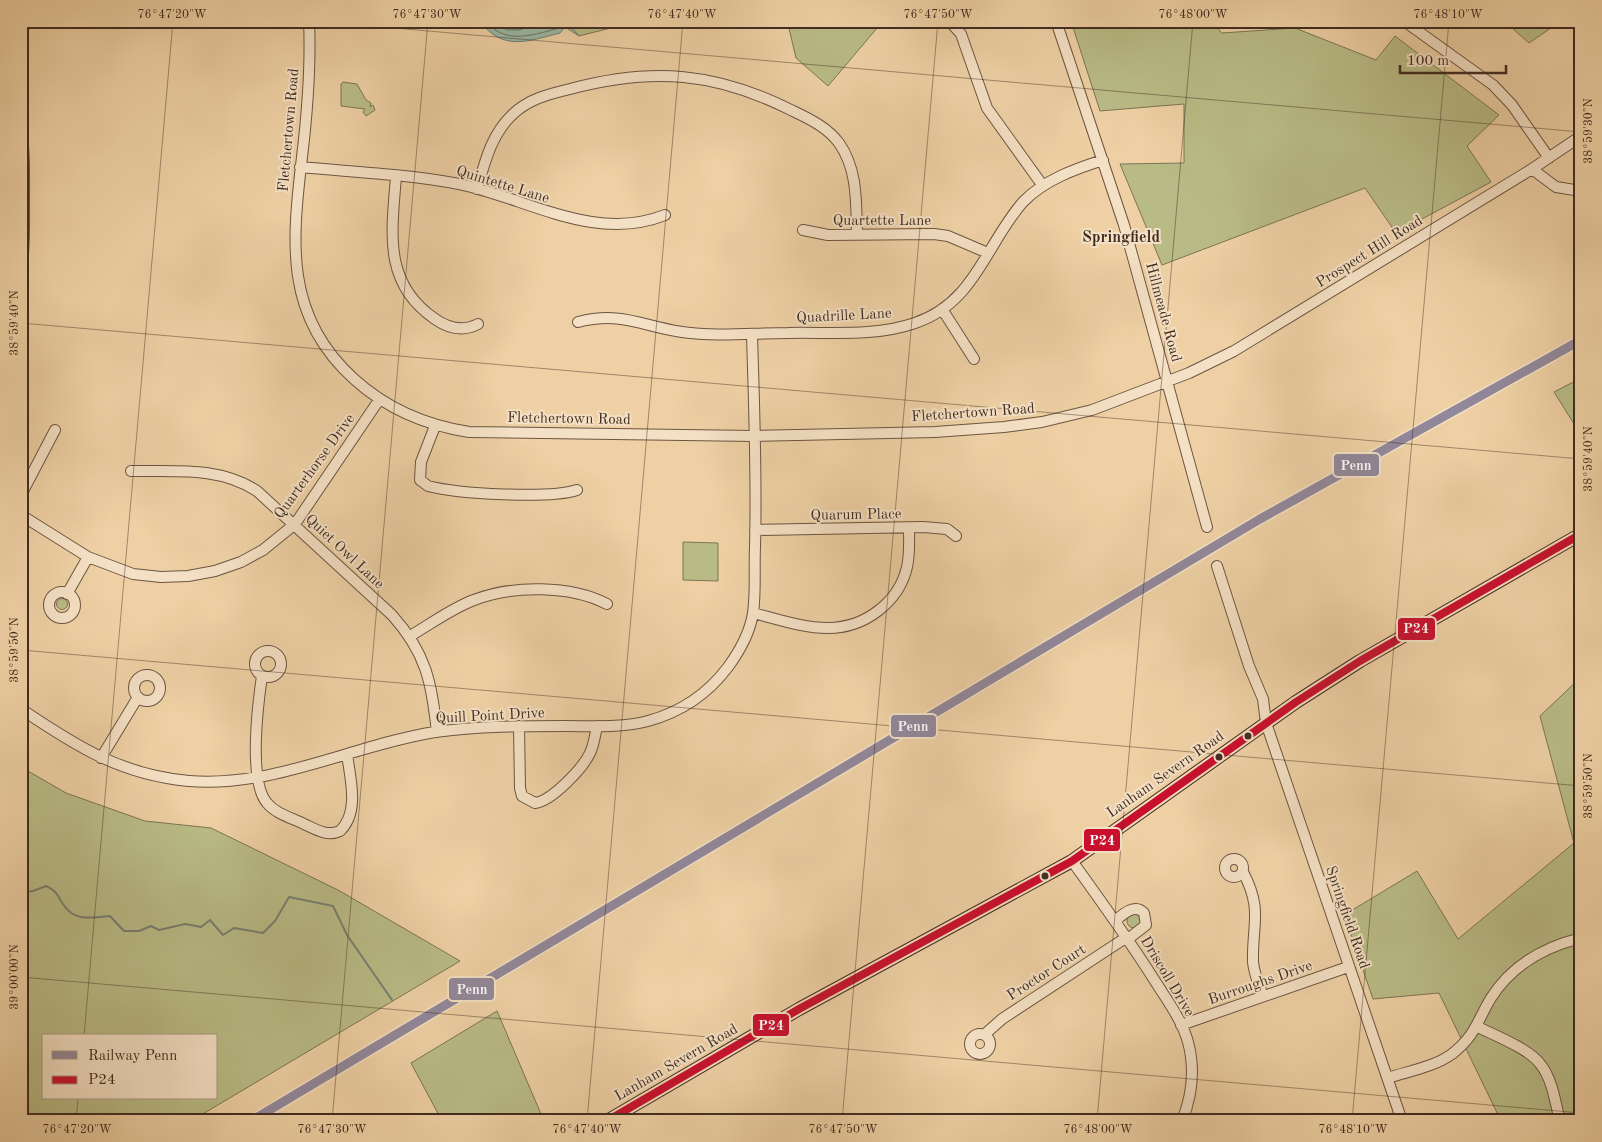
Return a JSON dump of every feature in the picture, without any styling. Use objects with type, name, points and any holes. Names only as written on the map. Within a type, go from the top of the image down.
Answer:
[{"type":"main road","name":"Lanham Severn Road","points":[[607,1121],[798,1009],[1072,861],[1266,723],[1394,640],[1581,534]]},
{"type":"street","points":[[21,33],[27,21]]},
{"type":"street","name":"Fletchertown Road","points":[[309,21],[294,248],[296,273],[304,303],[314,326],[333,357],[349,375],[379,400],[396,410],[435,426],[469,432],[754,436],[935,432],[1042,422],[1092,410],[1167,381]]},
{"type":"street","name":"Hillmeade Road","points":[[1056,21],[1127,234],[1207,527]]},
{"type":"street","points":[[1404,21],[1498,89],[1512,105],[1549,158]]},
{"type":"street","points":[[952,24],[961,34],[987,108],[1042,186]]},
{"type":"street","points":[[477,189],[492,143],[498,131],[512,115],[527,103],[550,94],[604,80],[651,76],[683,76],[747,89],[802,115],[832,134],[843,149],[853,174],[857,234]]},
{"type":"street","points":[[21,126],[24,143],[24,242],[21,272]]},
{"type":"street","name":"Prospect Hill Road","points":[[1167,381],[1234,351],[1532,169],[1581,136]]},
{"type":"street","name":"Quadrille Lane","points":[[578,322],[596,318],[616,317],[682,332],[752,334],[885,330],[918,322],[942,310],[975,278],[988,253],[1023,202],[1042,186],[1068,172],[1103,160]]},
{"type":"street","name":"Quintette Lane","points":[[300,167],[441,181],[477,189],[548,213],[580,221],[638,222],[665,215]]},
{"type":"street","points":[[1532,169],[1556,187],[1581,191]]},
{"type":"street","points":[[396,176],[392,248],[396,267],[406,291],[419,308],[446,326],[463,329],[478,324]]},
{"type":"street","name":"Quartette Lane","points":[[803,230],[828,235],[912,233],[948,236],[988,253]]},
{"type":"street","points":[[942,310],[974,359]]},
{"type":"street","name":"Quill Point Drive","points":[[21,708],[69,740],[101,758],[137,772],[170,779],[226,781],[259,776],[347,754],[370,746],[437,732],[519,726],[597,726],[644,722],[676,711],[694,700],[719,678],[734,658],[747,633],[753,612],[755,530],[752,334]]},
{"type":"street","name":"Quarterhorse Drive","points":[[21,515],[88,557],[134,574],[161,577],[188,576],[241,562],[263,550],[295,524],[379,400]]},
{"type":"street","points":[[435,426],[420,467],[420,480],[428,486],[462,491],[502,493],[564,493],[578,490]]},
{"type":"street","points":[[21,495],[55,430]]},
{"type":"street","name":"Quiet Owl Lane","points":[[131,471],[212,473],[236,479],[257,491],[392,615],[410,636],[419,652],[431,686],[437,732]]},
{"type":"street","points":[[753,612],[820,628],[839,628],[862,621],[881,608],[899,586],[907,567],[909,528]]},
{"type":"street","name":"Quarum Place","points":[[755,530],[939,528],[947,529],[956,536]]},
{"type":"street","points":[[67,594],[88,557]]},
{"type":"street","points":[[1217,566],[1249,666],[1262,699],[1266,723]]},
{"type":"street","points":[[410,636],[468,602],[506,592],[532,590],[559,592],[590,596],[607,604]]},
{"type":"street","points":[[262,676],[256,729],[259,776],[264,799],[274,810],[319,831],[335,833],[344,827],[352,804],[347,754]]},
{"type":"street","points":[[101,758],[138,697]]},
{"type":"street","name":"Springfield Road","points":[[1266,723],[1402,1121]]},
{"type":"street","points":[[519,726],[520,788],[526,799],[535,803],[544,800],[580,769],[591,753],[597,726]]},
{"type":"street","name":"Driscoll Drive","points":[[1072,861],[1128,938],[1181,1025],[1188,1043],[1192,1075],[1189,1101],[1182,1121]]},
{"type":"street","points":[[1243,872],[1255,903],[1257,914],[1253,964],[1263,996]]},
{"type":"street","name":"Proctor Court","points":[[984,1035],[1002,1019],[1146,925],[1144,913],[1135,909],[1115,921]]},
{"type":"street","points":[[1388,1078],[1431,1065],[1452,1054],[1478,1027],[1491,998],[1508,976],[1531,957],[1560,943],[1581,938]]},
{"type":"street","name":"Burroughs Drive","points":[[1181,1025],[1348,967]]},
{"type":"street","points":[[1478,1027],[1528,1054],[1541,1064],[1550,1081],[1560,1121]]},
{"type":"green space","points":[[556,21],[638,21],[579,36],[568,24]]},
{"type":"green space","points":[[782,21],[883,21],[828,86],[796,58],[788,24]]},
{"type":"green space","points":[[1071,21],[1211,21],[1222,33],[1295,28],[1376,60],[1395,36],[1499,115],[1467,146],[1491,182],[1396,233],[1365,188],[1162,265],[1120,164],[1184,163],[1184,104],[1100,111]]},
{"type":"green space","points":[[1504,21],[1561,21],[1529,43]]},
{"type":"green space","points":[[343,82],[357,84],[366,100],[371,103],[370,107],[373,105],[375,110],[366,116],[363,112],[365,109],[341,106],[341,84]]},
{"type":"green space","points":[[1581,378],[1581,435],[1554,392]]},
{"type":"green space","points":[[683,542],[718,543],[718,581],[683,580]]},
{"type":"green space","points":[[60,599],[64,599],[67,604],[66,608],[60,609],[57,606],[57,602]]},
{"type":"green space","points":[[1581,677],[1581,1121],[1501,1121],[1439,993],[1373,999],[1344,915],[1417,871],[1458,939],[1574,843],[1540,716]]},
{"type":"green space","points":[[21,767],[66,793],[145,821],[211,828],[338,890],[460,961],[191,1121],[21,1121]]},
{"type":"green space","points":[[1131,914],[1137,914],[1141,921],[1137,928],[1131,928],[1127,924],[1127,918]]},
{"type":"green space","points":[[497,1011],[544,1121],[442,1121],[411,1063]]},
{"type":"water","points":[[480,21],[556,21],[568,24],[579,36],[565,27],[560,33],[538,39],[517,42],[507,41],[488,31]]},
{"type":"waterway","points":[[21,893],[46,886],[54,891],[66,908],[75,915],[86,918],[110,916],[124,931],[139,931],[151,926],[159,930],[185,924],[201,927],[210,920],[223,935],[234,928],[263,933],[275,921],[289,897],[333,906],[347,935],[392,1000]]},
{"type":"rail line","name":"Penn","points":[[251,1121],[1260,519],[1581,340]]},
{"type":"transit line","name":"P24","points":[[607,1121],[799,1009],[1072,861],[1296,702],[1360,661],[1581,534]]},
{"type":"district","name":"Springfield","points":[[1121,236]]}]
